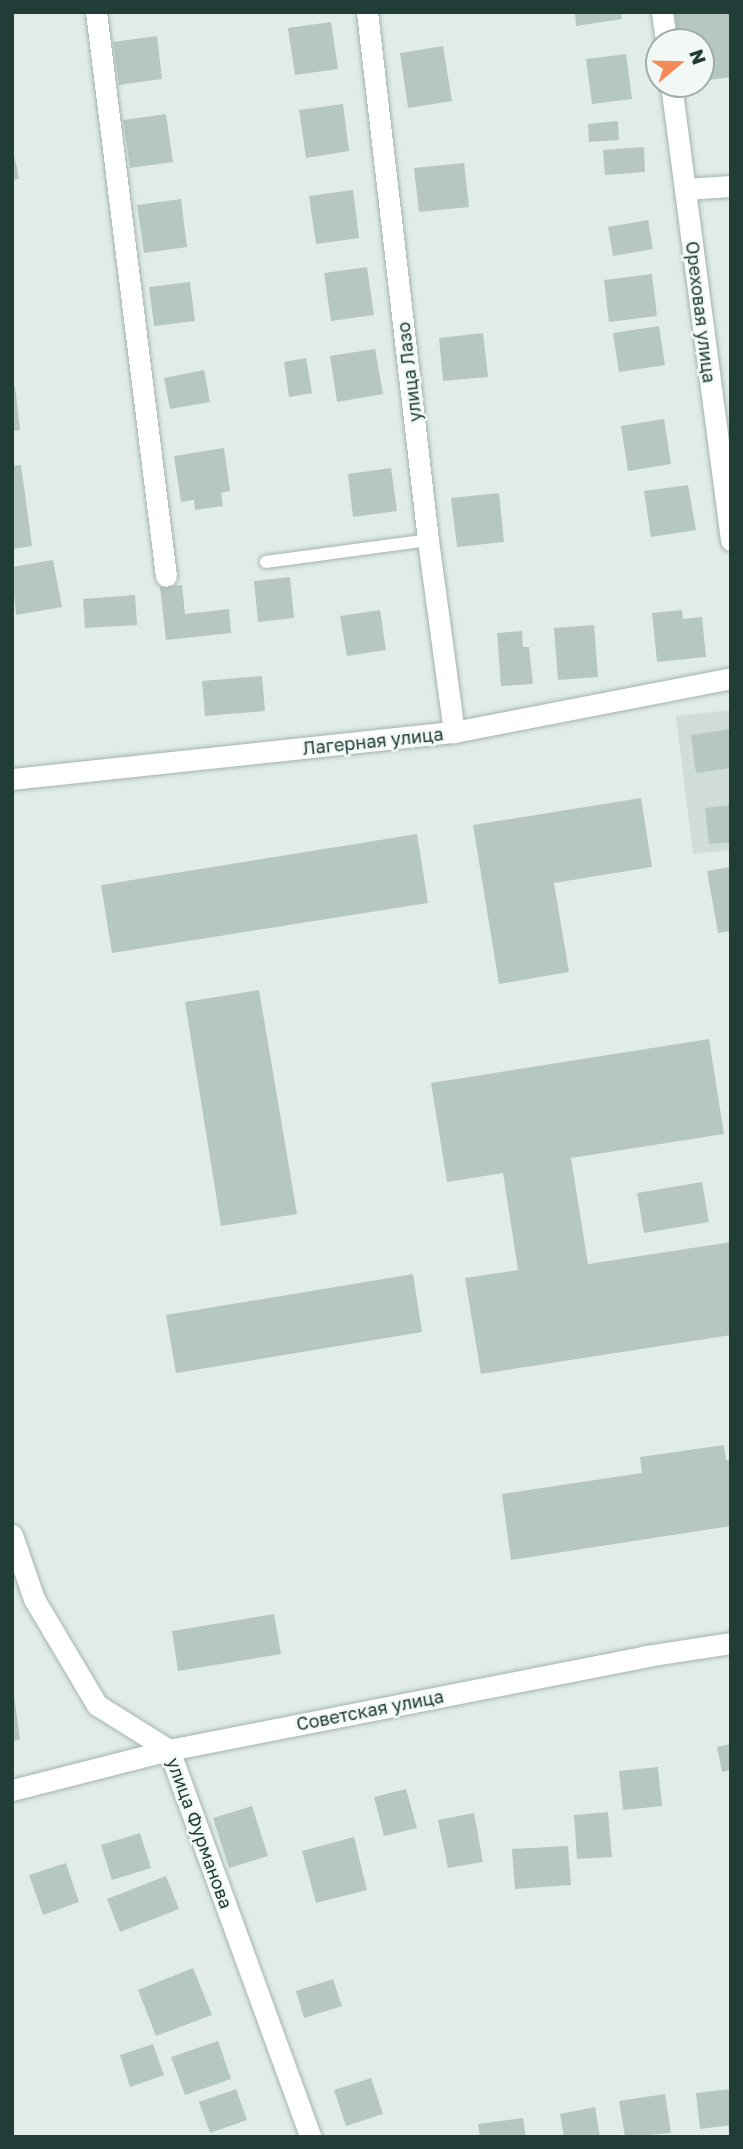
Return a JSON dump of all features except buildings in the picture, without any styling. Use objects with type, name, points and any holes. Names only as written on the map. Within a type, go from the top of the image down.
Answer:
[{"type":"street","points":[[96,12],[166,576]]},
{"type":"street","name":"улица Лазо","points":[[367,12],[428,540],[454,732]]},
{"type":"street","name":"Ореховая улица","points":[[673,98],[731,540]]},
{"type":"street","points":[[685,189],[731,186]]},
{"type":"street","name":"Лагерная улица","points":[[12,779],[454,732],[731,678]]},
{"type":"street","name":"улица Фурманова","points":[[12,1535],[34,1599],[97,1705],[169,1750],[311,2137]]},
{"type":"street","name":"Советская улица","points":[[12,1790],[169,1750],[646,1656],[731,1643]]},
{"type":"lane","points":[[266,562],[428,540]]},
{"type":"shaded area","points":[[731,710],[731,850],[693,854],[676,716]]}]
